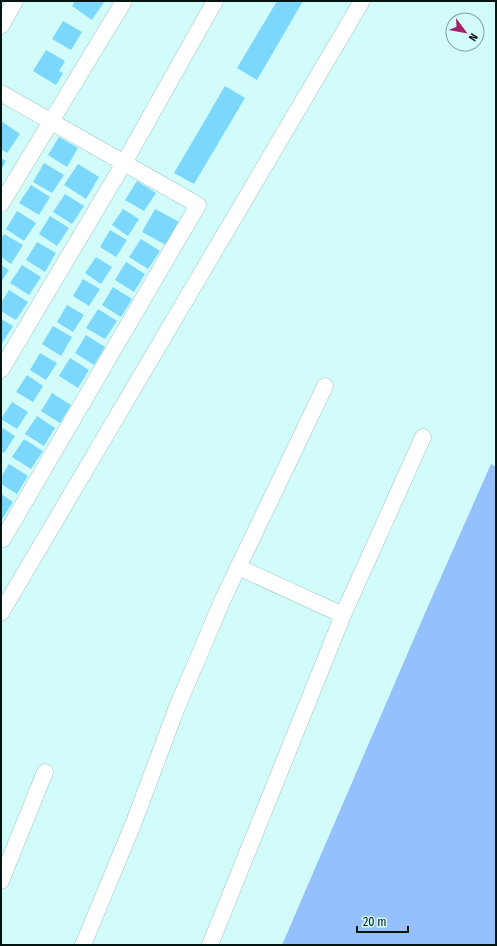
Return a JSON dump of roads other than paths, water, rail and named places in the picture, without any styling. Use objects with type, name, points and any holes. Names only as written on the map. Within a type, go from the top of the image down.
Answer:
[{"type":"street","points":[[1,26],[15,1]]},
{"type":"street","points":[[1,204],[124,1]]},
{"type":"street","points":[[1,370],[124,163],[215,1]]},
{"type":"street","points":[[1,613],[362,1]]},
{"type":"street","points":[[1,93],[198,205],[3,539]]},
{"type":"street","points":[[83,945],[131,829],[177,707],[223,599],[324,386]]},
{"type":"street","points":[[210,945],[343,615],[423,437]]},
{"type":"street","points":[[238,567],[343,615]]},
{"type":"street","points":[[1,881],[45,772]]},
{"type":"water","points":[[491,464],[496,467],[496,945],[282,945],[422,620]]}]
